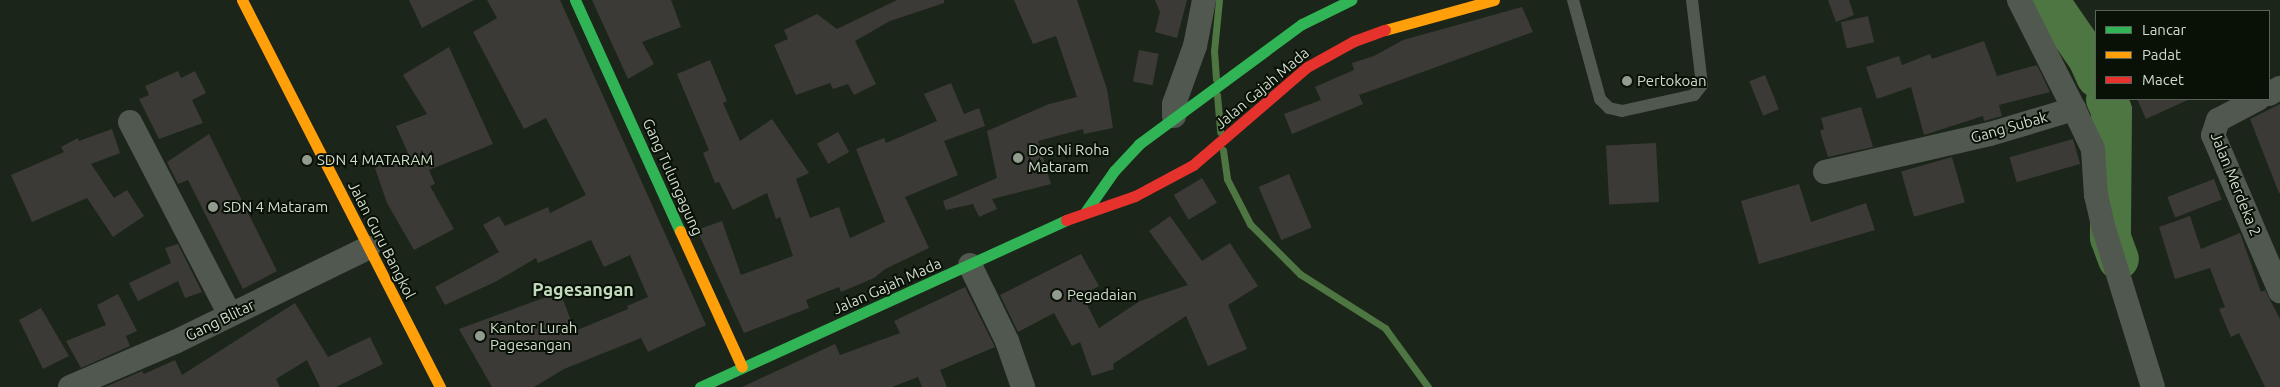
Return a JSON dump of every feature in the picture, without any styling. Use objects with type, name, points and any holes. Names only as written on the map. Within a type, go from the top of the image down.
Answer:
[{"type":"main road","name":"Jalan Guru Bangkol","points":[[242,0],[440,387]]},
{"type":"main road","name":"Gang Tulungagung","points":[[575,0],[742,367]]},
{"type":"main road","name":"Jalan Gajah Mada","points":[[1086,211],[1114,170],[1139,144],[1174,116],[1302,24],[1351,0]]},
{"type":"main road","name":"Jalan Gajah Mada","points":[[700,387],[1086,211],[1136,196],[1193,165],[1307,68],[1331,52],[1398,25],[1494,0]]},
{"type":"street","points":[[1174,116],[1174,104],[1195,46],[1204,0]]},
{"type":"street","points":[[2019,0],[2093,149],[2096,195],[2104,229],[2153,387]]},
{"type":"street","name":"Jalan Merdeka 2","points":[[2256,100],[2218,120],[2213,134],[2280,291]]},
{"type":"street","name":"Gang Subak","points":[[1825,172],[1990,134],[2074,109]]},
{"type":"street","points":[[130,122],[230,316]]},
{"type":"street","name":"Gang Blitar","points":[[70,387],[230,316],[368,248]]},
{"type":"street","points":[[970,265],[1007,341],[1023,387]]},
{"type":"lane","points":[[1573,0],[1600,99],[1609,108],[1622,111],[1694,95],[1702,86],[1692,0]]},
{"type":"building","points":[[409,0],[474,0],[422,28]]},
{"type":"building","points":[[487,0],[560,0],[706,325],[648,352],[641,338],[564,369],[534,387],[492,387],[459,329],[560,292],[575,331],[628,309],[627,306],[648,297],[630,255],[604,267],[591,240],[538,263],[536,258],[495,282],[445,305],[435,287],[499,252],[483,225],[499,216],[505,226],[548,207],[550,213],[586,195],[546,118],[524,129],[473,32],[497,18]]},
{"type":"building","points":[[592,0],[671,0],[681,27],[642,42],[654,64],[628,79]]},
{"type":"building","points":[[897,0],[944,0],[944,3],[890,21],[855,41],[876,84],[854,95],[848,84],[833,89],[830,83],[796,95],[774,45],[788,39],[784,30],[817,14],[837,29]]},
{"type":"building","points":[[1014,0],[1077,0],[1107,89],[1113,128],[1084,134],[1083,129],[1038,141],[1051,184],[992,199],[997,209],[979,217],[973,204],[946,210],[943,201],[997,178],[987,131],[1049,104],[1077,97],[1056,36],[1033,44]]},
{"type":"building","points":[[1155,0],[1187,0],[1177,38],[1155,32],[1160,12]]},
{"type":"building","points":[[1828,0],[1849,0],[1854,15],[1836,22]]},
{"type":"building","points":[[1522,7],[1533,32],[1359,95],[1363,104],[1292,134],[1284,114],[1321,100],[1315,87],[1354,70],[1352,63],[1374,56],[1403,40]]},
{"type":"building","points":[[1868,16],[1874,42],[1847,49],[1841,22]]},
{"type":"building","points":[[1984,41],[1997,76],[2037,65],[2050,92],[1999,105],[2002,116],[1984,121],[1983,116],[1924,135],[1911,87],[1877,99],[1866,67],[1899,56],[1902,65],[1930,54],[1932,59]]},
{"type":"building","points":[[449,47],[493,144],[429,170],[435,184],[430,186],[454,229],[414,250],[387,203],[375,168],[408,153],[396,126],[427,114],[403,75]]},
{"type":"building","points":[[1139,50],[1159,54],[1153,85],[1133,81]]},
{"type":"building","points":[[710,60],[727,101],[723,103],[740,141],[772,119],[809,173],[796,179],[810,218],[839,207],[850,238],[885,222],[856,149],[884,138],[886,143],[937,121],[924,94],[951,83],[964,114],[979,108],[985,126],[944,141],[958,175],[905,197],[929,248],[885,269],[874,278],[841,292],[839,287],[806,300],[809,308],[744,333],[697,230],[722,221],[741,275],[793,256],[780,217],[776,219],[767,193],[733,210],[719,182],[715,183],[703,153],[709,150],[677,74]]},
{"type":"building","points":[[178,71],[181,78],[195,71],[206,93],[192,100],[203,123],[159,139],[139,99],[149,95],[145,86]]},
{"type":"building","points":[[1765,75],[1779,109],[1763,116],[1749,81]]},
{"type":"building","points":[[2137,100],[2188,100],[2146,119]]},
{"type":"building","points":[[2280,104],[2280,193],[2279,193],[2250,119]]},
{"type":"building","points":[[1861,107],[1873,147],[1828,157],[1820,131],[1824,129],[1821,118]]},
{"type":"building","points":[[112,129],[120,153],[91,164],[114,198],[127,190],[144,216],[113,237],[87,198],[32,222],[11,175],[64,152],[61,147],[78,138],[79,141]]},
{"type":"building","points":[[838,132],[849,152],[828,164],[817,144]]},
{"type":"building","points":[[209,134],[277,271],[243,289],[188,180],[178,184],[167,162]]},
{"type":"building","points":[[2073,139],[2080,164],[2017,182],[2010,157]]},
{"type":"building","points":[[1656,143],[1659,202],[1609,205],[1606,146]]},
{"type":"building","points":[[1952,157],[1965,202],[1914,217],[1901,172]]},
{"type":"building","points":[[1289,174],[1312,227],[1281,240],[1259,187]]},
{"type":"building","points":[[1202,178],[1217,203],[1189,220],[1174,195]]},
{"type":"building","points":[[2214,179],[2222,200],[2175,217],[2167,197]]},
{"type":"building","points":[[1799,184],[1811,222],[1866,203],[1875,230],[1759,264],[1741,201]]},
{"type":"building","points":[[1170,216],[1202,261],[1230,243],[1258,286],[1228,305],[1247,349],[1208,366],[1186,316],[1113,364],[1114,369],[1092,376],[1080,342],[1072,346],[1054,313],[1018,332],[1000,295],[1081,254],[1099,286],[1082,295],[1099,328],[1140,301],[1188,285],[1149,231]]},
{"type":"building","points":[[2190,216],[2201,249],[2240,233],[2261,292],[2265,290],[2280,319],[2280,387],[2265,387],[2239,333],[2231,337],[2219,309],[2225,307],[2210,268],[2175,279],[2159,227]]},
{"type":"building","points":[[178,244],[202,292],[185,298],[178,281],[138,301],[129,283],[171,263],[165,248]]},
{"type":"building","points":[[965,287],[995,347],[940,370],[947,387],[922,387],[918,377],[892,387],[742,387],[835,344],[840,355],[900,333],[894,321]]},
{"type":"building","points":[[118,294],[137,331],[126,336],[130,346],[81,368],[66,341],[106,325],[97,305]]},
{"type":"building","points":[[295,303],[328,357],[370,337],[383,364],[336,387],[320,387],[307,360],[276,379],[280,387],[105,387],[142,371],[144,374],[175,360],[182,375]]},
{"type":"building","points":[[41,308],[69,356],[43,369],[19,320]]},
{"type":"waterway","points":[[1216,79],[1214,51],[1219,0]]},
{"type":"waterway","points":[[2048,0],[2088,58],[2095,74]]},
{"type":"waterway","points":[[1217,95],[1220,132]]},
{"type":"waterway","points":[[2106,100],[2111,110],[2110,237],[2118,259]]},
{"type":"waterway","points":[[1223,150],[1227,179],[1250,224],[1300,274],[1385,328],[1428,387]]},
{"type":"traffic: fast","points":[[575,0],[680,231]]},
{"type":"traffic: fast","points":[[1086,211],[1114,171],[1139,144],[1302,24],[1351,0]]},
{"type":"traffic: fast","points":[[700,387],[1066,220]]},
{"type":"traffic: slow","points":[[242,0],[440,387]]},
{"type":"traffic: slow","points":[[1385,30],[1494,0]]},
{"type":"traffic: slow","points":[[680,231],[742,367]]},
{"type":"traffic: jam","points":[[1066,220],[1135,196],[1193,165],[1307,67],[1354,41],[1385,30]]},
{"type":"place","name":"Pertokoan","points":[[1627,81]]},
{"type":"place","name":"Dos Ni Roha Mataram","points":[[1018,158]]},
{"type":"place","name":"SDN 4 MATARAM","points":[[307,160]]},
{"type":"place","name":"SDN 4 Mataram","points":[[213,207]]},
{"type":"place","name":"Pegadaian","points":[[1057,295]]},
{"type":"place","name":"Kantor Lurah Pagesangan","points":[[480,336]]},
{"type":"district","name":"Pagesangan","points":[[583,289]]}]
